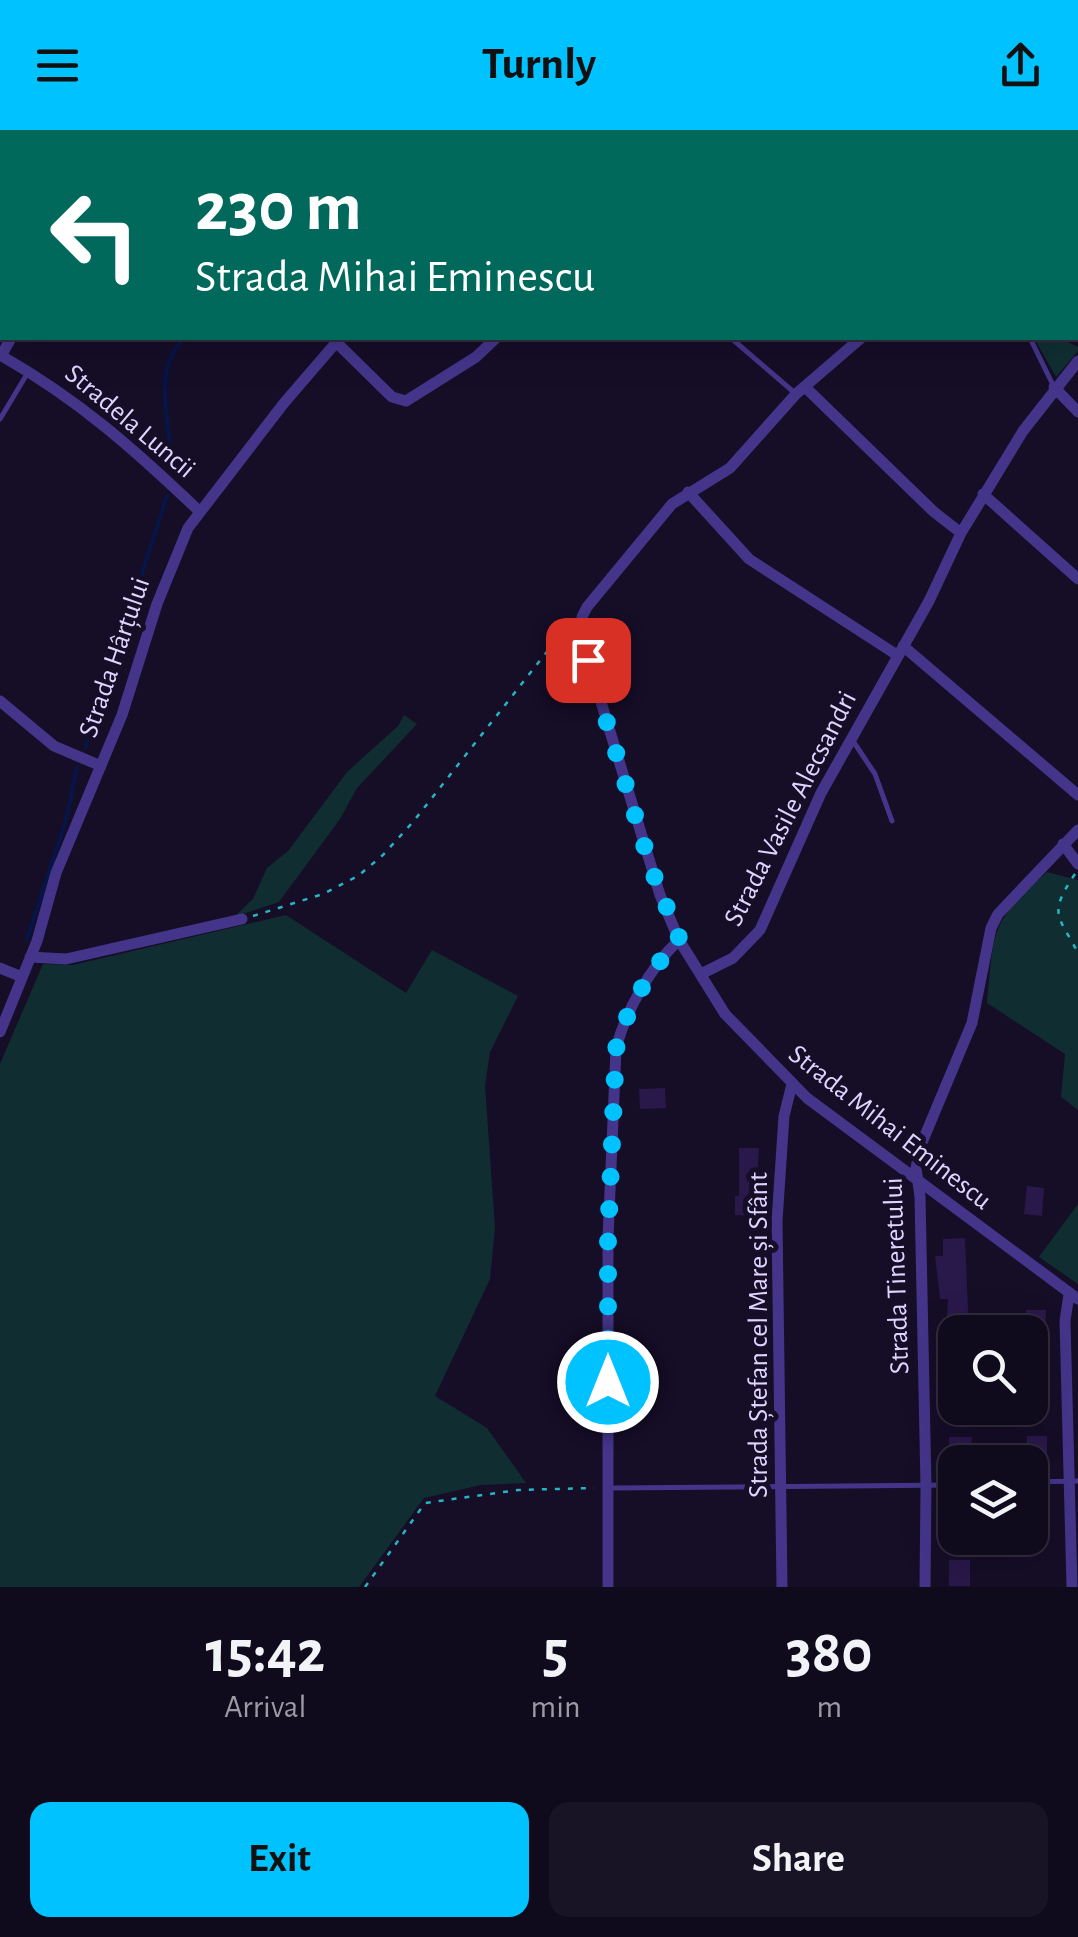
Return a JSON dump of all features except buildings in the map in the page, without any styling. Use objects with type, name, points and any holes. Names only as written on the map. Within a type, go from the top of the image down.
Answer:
[{"type":"street","points":[[339,341],[392,396],[406,401],[476,357],[494,340]]},
{"type":"street","points":[[581,629],[582,617],[596,594],[656,521],[688,492],[730,468],[801,390],[858,340]]},
{"type":"street","name":"Strada Hârțului","points":[[0,1032],[30,957],[56,873],[122,716],[167,578],[199,510],[284,402],[339,341]]},
{"type":"street","name":"Stradela Luncii","points":[[1,355],[137,450],[199,510]]},
{"type":"street","name":"Strada Vasile Alecsandri","points":[[701,974],[733,958],[760,930],[822,793],[961,533],[1054,388],[1078,361]]},
{"type":"street","points":[[1054,388],[1078,412]]},
{"type":"street","points":[[801,390],[961,533]]},
{"type":"street","points":[[688,492],[749,558],[900,650],[1078,795]]},
{"type":"street","points":[[983,494],[1078,579]]},
{"type":"street","name":"Strada Mihai Eminescu","points":[[581,629],[651,868],[680,940],[737,1029],[792,1084],[1074,1297]]},
{"type":"street","points":[[0,701],[54,746],[101,766]]},
{"type":"street","name":"Strada Tineretului","points":[[925,1587],[926,1486],[916,1178],[921,1145],[978,1005],[991,928],[1007,902],[1078,830]]},
{"type":"street","points":[[1064,844],[1078,867]]},
{"type":"street","points":[[30,957],[66,958],[242,918]]},
{"type":"street","points":[[608,1587],[608,1238],[616,1049],[626,1021],[656,967],[680,940]]},
{"type":"street","points":[[0,968],[22,976]]},
{"type":"street","name":"Strada Ștefan cel Mare și Sfânt","points":[[782,1587],[776,1221],[784,1116],[792,1084]]},
{"type":"street","points":[[1072,1587],[1073,1481],[1065,1321],[1074,1297]]},
{"type":"lane","points":[[734,340],[801,390]]},
{"type":"lane","points":[[1031,340],[1054,388]]},
{"type":"lane","name":"Stradela Luncii","points":[[0,418],[29,371]]},
{"type":"lane","points":[[853,741],[875,774],[892,821]]},
{"type":"lane","points":[[1048,1482],[1073,1481]]},
{"type":"lane","points":[[608,1488],[938,1486]]},
{"type":"path","points":[[242,918],[323,894],[358,876],[383,855],[553,644],[581,629]]},
{"type":"path","points":[[1078,867],[1058,912],[1058,924],[1078,952]]},
{"type":"path","points":[[365,1587],[425,1503],[518,1490],[608,1488]]},
{"type":"green space","points":[[1035,340],[1064,340],[1078,347],[1056,377]]},
{"type":"green space","points":[[404,715],[417,724],[357,788],[340,819],[279,902],[234,917],[253,899],[267,868],[288,851],[347,772],[398,726]]},
{"type":"green space","points":[[1047,872],[1078,880],[1078,1110],[1061,1097],[1065,1054],[987,1003],[998,929],[1014,904]]},
{"type":"green space","points":[[286,915],[406,993],[432,950],[518,996],[490,1052],[485,1085],[495,1228],[490,1279],[435,1396],[487,1428],[526,1483],[481,1485],[424,1498],[359,1587],[0,1587],[0,1064],[43,964],[73,965]]},
{"type":"green space","points":[[1078,1204],[1078,1284],[1039,1257]]},
{"type":"waterway","points":[[170,467],[165,383],[174,352],[183,340]]},
{"type":"waterway","points":[[85,748],[167,496]]},
{"type":"waterway","points":[[27,939],[66,820],[77,767]]},
{"type":"route","points":[[588,660],[660,896],[680,940],[656,967],[626,1021],[616,1049],[608,1238],[608,1382]]}]
